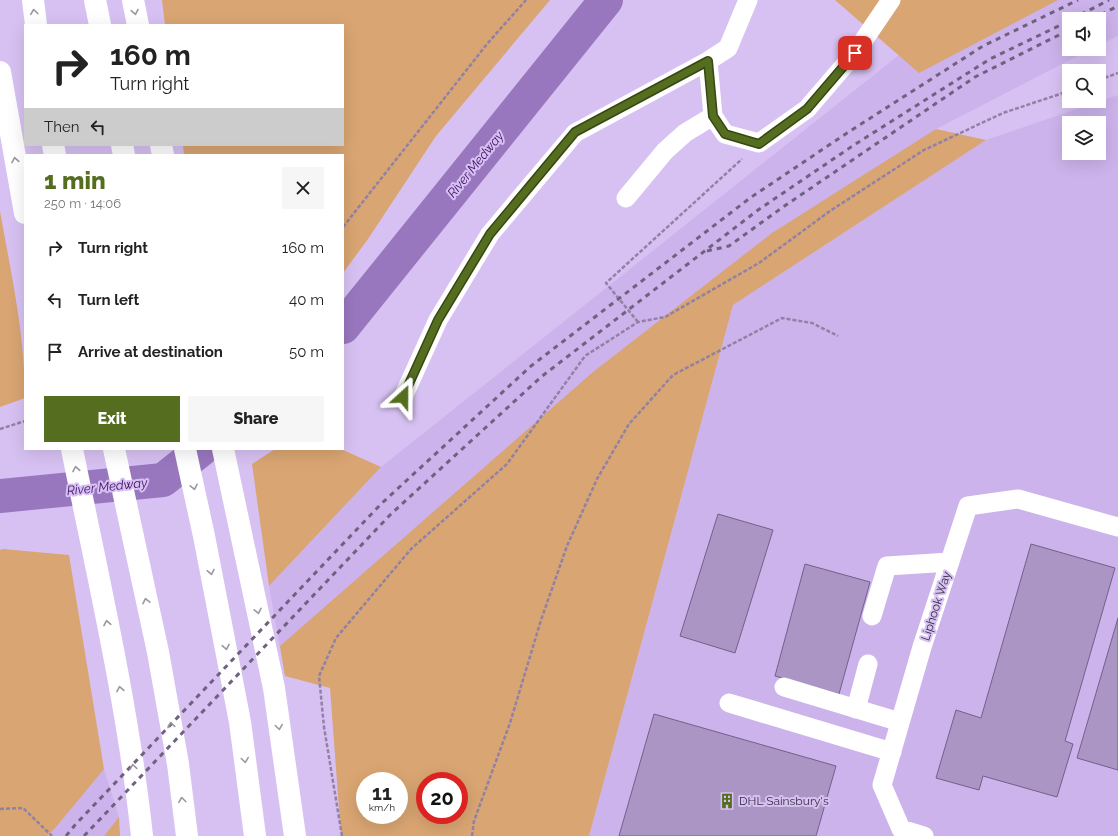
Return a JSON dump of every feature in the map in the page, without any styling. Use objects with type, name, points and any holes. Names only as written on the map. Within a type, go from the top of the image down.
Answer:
[{"type":"highway","points":[[33,0],[36,24]]},
{"type":"highway","points":[[95,0],[100,24]]},
{"type":"highway","points":[[133,0],[138,24]]},
{"type":"highway","points":[[0,72],[24,207]]},
{"type":"highway","points":[[72,450],[125,716],[139,806],[142,836]]},
{"type":"highway","points":[[114,450],[158,652],[178,764],[187,836]]},
{"type":"highway","points":[[185,450],[204,536],[240,722],[255,836]]},
{"type":"highway","points":[[223,450],[274,688],[295,836]]},
{"type":"street","points":[[403,397],[438,320],[490,234],[575,132],[708,61],[728,48],[748,0]]},
{"type":"street","points":[[708,61],[713,116],[725,134],[759,144],[807,109],[855,53],[891,0]]},
{"type":"street","points":[[626,198],[665,151],[685,132],[713,116]]},
{"type":"street","name":"Liphook Way","points":[[924,836],[901,829],[882,785],[922,647],[968,506],[1018,498],[1118,527]]},
{"type":"street","points":[[872,616],[887,566],[950,562]]},
{"type":"street","points":[[856,709],[868,664]]},
{"type":"street","points":[[784,687],[900,722]]},
{"type":"street","points":[[729,703],[892,752]]},
{"type":"path","points":[[344,227],[487,44],[526,0]]},
{"type":"path","points":[[1106,77],[1118,73]]},
{"type":"path","points":[[342,836],[324,727],[319,676],[336,638],[411,549],[507,464],[585,356],[638,322],[665,317],[759,263],[830,211],[924,150],[1004,113],[1062,93]]},
{"type":"path","points":[[638,322],[606,283],[759,144]]},
{"type":"path","points":[[472,836],[474,821],[510,724],[541,620],[567,546],[597,479],[629,424],[673,375],[782,318],[812,323],[838,336]]},
{"type":"path","points":[[0,429],[24,421]]},
{"type":"path","points":[[0,809],[23,808],[52,836]]},
{"type":"shaded area","points":[[162,0],[550,0],[436,136],[368,239],[344,272],[344,154],[184,154],[183,146],[344,146],[344,24],[165,24]]},
{"type":"shaded area","points":[[835,0],[1058,0],[919,73]]},
{"type":"shaded area","points":[[994,0],[1118,0],[1118,36],[1106,42],[1106,12],[1062,12],[1062,56],[1077,56],[936,129],[285,676],[269,586],[381,467],[899,55]]},
{"type":"shaded area","points":[[1118,95],[1118,836],[589,836],[733,305],[986,140],[1080,108],[1106,108],[1106,99]]},
{"type":"shaded area","points":[[936,129],[986,140],[733,305],[589,836],[341,836],[330,688],[285,676],[280,646],[593,372],[772,233]]},
{"type":"shaded area","points":[[0,211],[20,327],[23,351],[24,398],[0,407]]},
{"type":"shaded area","points":[[273,450],[343,450],[381,467],[269,586],[252,464]]},
{"type":"shaded area","points":[[3,549],[69,555],[104,769],[47,836],[0,836],[0,550]]},
{"type":"shaded area","points":[[104,769],[119,817],[104,836],[41,836]]},
{"type":"shaded area","points":[[119,817],[120,836],[104,836]]},
{"type":"building","points":[[718,514],[773,530],[735,653],[680,636]]},
{"type":"building","points":[[1031,544],[1115,568],[1065,741],[1073,744],[1057,797],[983,776],[979,790],[936,778],[956,710],[981,718]]},
{"type":"building","points":[[805,564],[870,582],[839,694],[775,676]]},
{"type":"building","points":[[1118,618],[1118,770],[1077,758]]},
{"type":"building","name":"DHL Sainsbury's","points":[[654,714],[836,766],[816,836],[619,836]]},
{"type":"waterway","name":"River Medway","points":[[344,326],[606,0]]},
{"type":"waterway","name":"River Medway","points":[[0,496],[163,480],[201,450]]},
{"type":"railway","points":[[66,836],[381,504],[531,366],[750,198],[847,133],[983,46],[1078,0]]},
{"type":"railway","points":[[1086,12],[1109,0]]},
{"type":"railway","points":[[1106,12],[1118,6]]},
{"type":"railway","points":[[84,836],[391,514],[541,377],[758,210],[854,145],[990,59],[1062,24]]},
{"type":"railway","points":[[707,251],[729,246],[783,207],[975,77],[1062,34]]},
{"type":"place","name":"DHL Sainsbury's","points":[[727,801]]},
{"type":"route","points":[[403,397],[438,320],[490,234],[575,132],[708,61],[713,116],[725,134],[759,144],[807,109],[855,53]]}]
